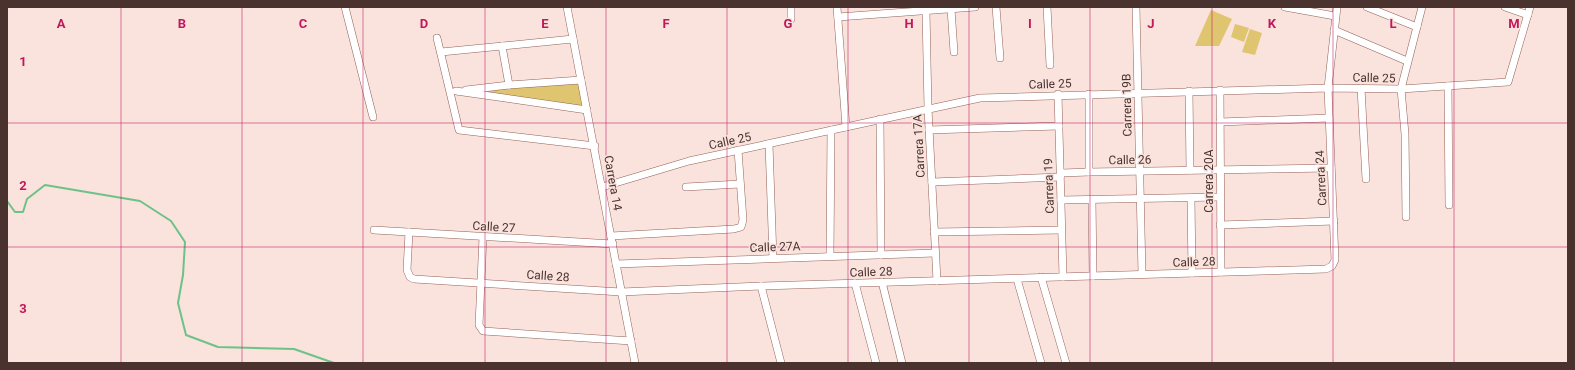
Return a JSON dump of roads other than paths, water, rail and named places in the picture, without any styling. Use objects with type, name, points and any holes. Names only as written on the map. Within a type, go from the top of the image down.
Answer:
[{"type":"street","points":[[345,7],[372,117]]},
{"type":"street","name":"Carrera 14","points":[[567,7],[595,146],[635,363]]},
{"type":"street","points":[[791,7],[792,19]]},
{"type":"street","points":[[837,7],[846,127]]},
{"type":"street","points":[[838,17],[975,7]]},
{"type":"street","points":[[996,7],[1000,58]]},
{"type":"street","points":[[1047,7],[1050,65]]},
{"type":"street","name":"Carrera 19B","points":[[1136,7],[1142,274]]},
{"type":"street","points":[[1285,7],[1335,16]]},
{"type":"street","name":"Carrera 24","points":[[1332,266],[1334,260],[1334,221],[1328,88],[1337,7]]},
{"type":"street","points":[[1367,7],[1417,27]]},
{"type":"street","points":[[1406,217],[1405,134],[1401,89],[1422,7]]},
{"type":"street","points":[[1505,7],[1528,15],[1530,7]]},
{"type":"street","points":[[948,8],[954,52]]},
{"type":"street","name":"Carrera 17A","points":[[926,11],[928,109],[937,281]]},
{"type":"street","name":"Calle 25","points":[[602,187],[689,161],[980,98],[1058,94],[1220,90],[1328,88],[1401,89],[1508,82],[1528,15]]},
{"type":"street","points":[[1334,30],[1407,61]]},
{"type":"street","points":[[437,38],[453,91],[459,130],[595,146]]},
{"type":"street","points":[[441,52],[573,39]]},
{"type":"street","points":[[502,46],[508,85]]},
{"type":"street","points":[[453,91],[508,85],[581,80]]},
{"type":"street","points":[[1448,86],[1449,205]]},
{"type":"street","points":[[1361,88],[1366,179]]},
{"type":"street","name":"Carrera 20A","points":[[1220,90],[1221,272]]},
{"type":"street","points":[[453,91],[587,110]]},
{"type":"street","points":[[1189,91],[1190,170]]},
{"type":"street","name":"Carrera 19","points":[[1058,94],[1063,277]]},
{"type":"street","points":[[1089,94],[1089,172]]},
{"type":"street","points":[[1220,122],[1329,118]]},
{"type":"street","points":[[880,119],[881,255]]},
{"type":"street","points":[[929,130],[1058,126]]},
{"type":"street","points":[[830,256],[831,130]]},
{"type":"street","points":[[769,144],[773,258]]},
{"type":"street","points":[[611,236],[734,229],[741,227],[743,220],[738,150]]},
{"type":"street","name":"Calle 26","points":[[932,182],[1060,177],[1062,173],[1139,170],[1331,168]]},
{"type":"street","points":[[686,187],[740,184]]},
{"type":"street","points":[[1061,200],[1220,197]]},
{"type":"street","points":[[1191,198],[1192,273]]},
{"type":"street","points":[[1092,200],[1093,276]]},
{"type":"street","points":[[1220,225],[1334,221]]},
{"type":"street","name":"Calle 27","points":[[374,230],[613,244]]},
{"type":"street","points":[[934,232],[1061,230]]},
{"type":"street","name":"Calle 28","points":[[409,232],[407,270],[410,277],[621,292],[882,282],[1319,270],[1332,266]]},
{"type":"street","points":[[483,237],[479,325],[483,331],[631,341]]},
{"type":"street","name":"Calle 27A","points":[[616,264],[935,253]]},
{"type":"street","points":[[1041,277],[1066,363]]},
{"type":"street","points":[[1017,279],[1041,363]]},
{"type":"street","points":[[882,282],[902,363]]},
{"type":"street","points":[[854,283],[876,363]]},
{"type":"street","points":[[761,286],[781,363]]},
{"type":"waterway","points":[[7,201],[15,212],[23,212],[27,199],[45,185],[140,201],[171,221],[185,242],[183,275],[178,303],[186,335],[218,347],[294,349],[334,363]]}]
